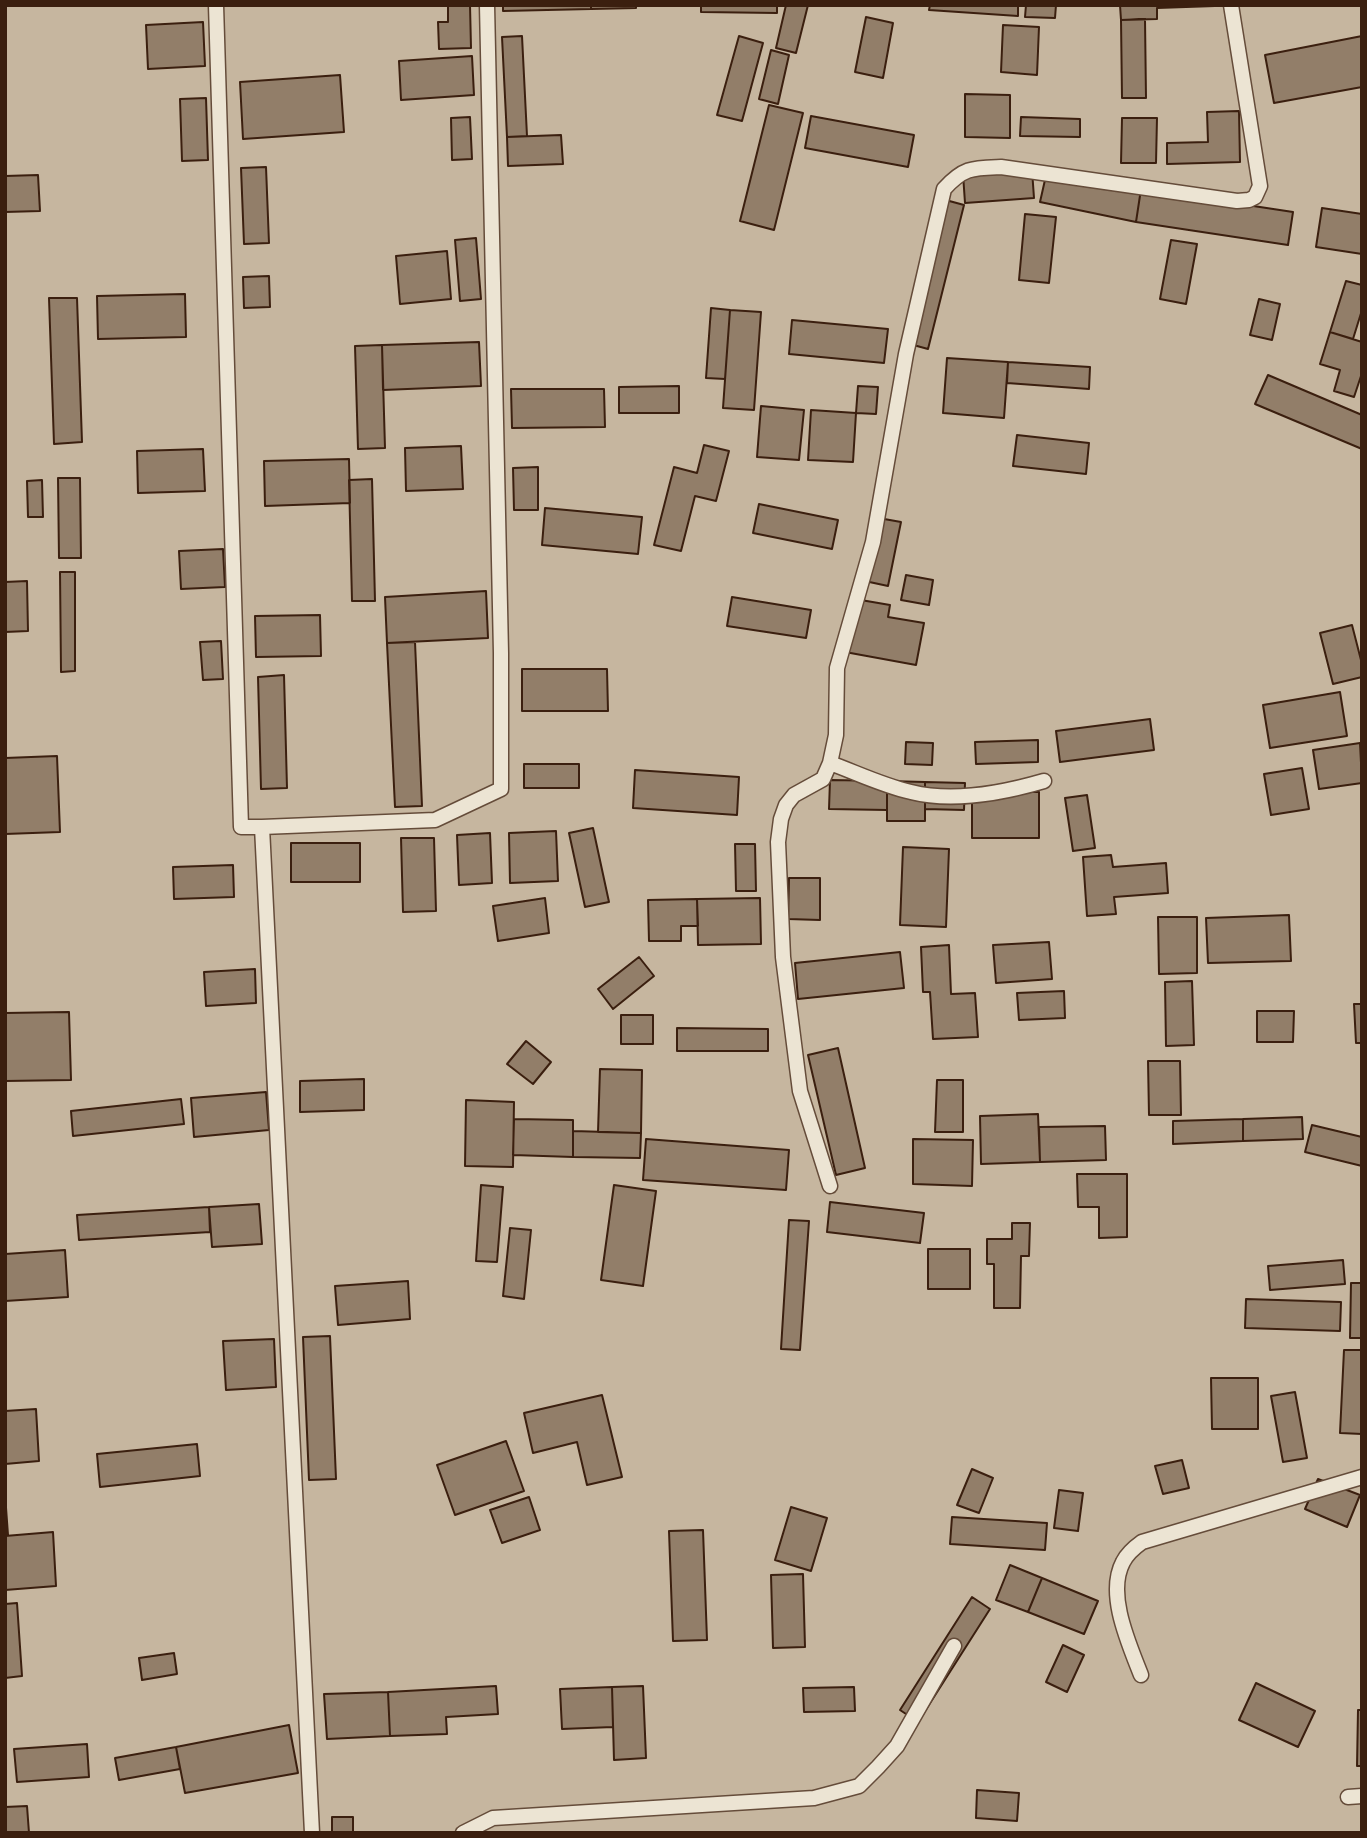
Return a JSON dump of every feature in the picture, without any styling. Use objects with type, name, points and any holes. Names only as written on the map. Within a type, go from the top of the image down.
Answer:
[{"type":"lane","points":[[216,5],[241,827],[435,820],[500,789],[500,653],[487,5]]},
{"type":"lane","points":[[830,1186],[800,1091],[783,957],[778,842],[786,805],[794,795],[823,779],[830,763],[836,735],[837,668],[873,542],[906,354],[944,189],[955,177],[971,168],[1001,167],[1237,201],[1255,197],[1260,186],[1231,5]]},
{"type":"lane","points":[[830,763],[912,793],[950,797],[1019,788],[1044,781]]},
{"type":"lane","points":[[262,827],[312,1833]]},
{"type":"lane","points":[[1141,1675],[1122,1623],[1117,1583],[1122,1562],[1130,1552],[1142,1542],[1362,1477]]},
{"type":"lane","points":[[463,1833],[493,1818],[814,1798],[859,1786],[897,1745],[954,1646]]},
{"type":"shaded area","points":[[5,5],[1362,5],[1362,1833],[5,1833]]},
{"type":"building","points":[[448,5],[470,5],[471,48],[439,49],[438,22],[448,22]]},
{"type":"building","points":[[503,5],[591,5],[591,9],[503,11]]},
{"type":"building","points":[[591,5],[636,5],[636,8],[591,9]]},
{"type":"building","points":[[701,5],[777,5],[777,13],[701,12]]},
{"type":"building","points":[[786,5],[808,5],[796,53],[776,48]]},
{"type":"building","points":[[930,5],[1018,5],[1018,16],[929,10]]},
{"type":"building","points":[[1026,5],[1056,5],[1055,18],[1025,17]]},
{"type":"building","points":[[1120,5],[1215,6],[1157,8],[1157,19],[1121,20]]},
{"type":"building","points":[[866,17],[893,23],[883,78],[855,72]]},
{"type":"building","points":[[1145,19],[1146,98],[1122,98],[1121,20]]},
{"type":"building","points":[[203,22],[205,66],[148,69],[146,25]]},
{"type":"building","points":[[1003,25],[1039,27],[1037,75],[1001,72]]},
{"type":"building","points":[[522,36],[527,136],[507,137],[502,37]]},
{"type":"building","points":[[739,36],[763,43],[742,121],[717,115]]},
{"type":"building","points":[[1362,36],[1362,87],[1274,103],[1265,55]]},
{"type":"building","points":[[771,50],[789,55],[778,104],[759,99]]},
{"type":"building","points":[[472,56],[474,95],[401,100],[399,61]]},
{"type":"building","points":[[340,75],[344,132],[243,139],[240,82]]},
{"type":"building","points":[[965,94],[1010,95],[1010,138],[965,137]]},
{"type":"building","points":[[206,98],[208,160],[182,161],[180,99]]},
{"type":"building","points":[[769,105],[803,113],[774,230],[740,221]]},
{"type":"building","points":[[1239,111],[1240,162],[1167,164],[1167,143],[1208,142],[1207,112]]},
{"type":"building","points":[[811,116],[914,135],[908,167],[805,148]]},
{"type":"building","points":[[470,117],[472,159],[452,160],[451,118]]},
{"type":"building","points":[[1021,117],[1080,119],[1080,137],[1020,136]]},
{"type":"building","points":[[1122,118],[1157,118],[1156,163],[1121,163]]},
{"type":"building","points":[[561,135],[563,164],[508,166],[507,137]]},
{"type":"building","points":[[266,167],[269,243],[244,244],[241,168]]},
{"type":"building","points":[[1032,170],[1034,198],[965,203],[963,174]]},
{"type":"building","points":[[1047,171],[1141,189],[1136,222],[1040,202]]},
{"type":"building","points":[[38,175],[40,211],[5,212],[5,176]]},
{"type":"building","points":[[1141,189],[1293,212],[1288,245],[1136,222]]},
{"type":"building","points":[[942,199],[964,205],[928,349],[906,343]]},
{"type":"building","points":[[1322,208],[1362,214],[1362,254],[1316,247]]},
{"type":"building","points":[[1025,214],[1056,217],[1049,283],[1019,280]]},
{"type":"building","points":[[476,238],[481,299],[460,301],[455,240]]},
{"type":"building","points":[[1171,240],[1197,244],[1186,304],[1160,299]]},
{"type":"building","points":[[447,251],[451,299],[400,304],[396,256]]},
{"type":"building","points":[[269,276],[270,307],[244,308],[243,277]]},
{"type":"building","points":[[1346,281],[1362,285],[1362,310],[1353,339],[1330,332]]},
{"type":"building","points":[[185,294],[186,337],[98,339],[97,296]]},
{"type":"building","points":[[49,298],[77,298],[82,442],[54,444]]},
{"type":"building","points":[[1259,299],[1280,304],[1272,340],[1250,335]]},
{"type":"building","points":[[711,308],[730,310],[725,379],[706,378]]},
{"type":"building","points":[[730,310],[761,312],[754,410],[723,408]]},
{"type":"building","points":[[792,320],[888,329],[884,363],[789,354]]},
{"type":"building","points":[[1330,332],[1362,342],[1362,373],[1354,397],[1334,391],[1340,370],[1320,364]]},
{"type":"building","points":[[479,342],[481,386],[383,390],[382,345]]},
{"type":"building","points":[[382,345],[385,448],[358,449],[355,346]]},
{"type":"building","points":[[947,358],[1008,362],[1004,418],[943,413]]},
{"type":"building","points":[[1008,362],[1090,367],[1089,389],[1007,383]]},
{"type":"building","points":[[1268,375],[1362,415],[1362,449],[1255,404]]},
{"type":"building","points":[[679,386],[679,413],[619,413],[619,387]]},
{"type":"building","points":[[858,386],[878,387],[876,414],[856,413]]},
{"type":"building","points":[[511,389],[604,389],[605,427],[512,428]]},
{"type":"building","points":[[761,406],[804,410],[799,460],[757,457]]},
{"type":"building","points":[[811,410],[856,413],[853,462],[808,460]]},
{"type":"building","points":[[1017,435],[1089,443],[1086,474],[1013,466]]},
{"type":"building","points":[[704,445],[729,451],[716,501],[695,496],[681,551],[654,545],[674,467],[697,473]]},
{"type":"building","points":[[461,446],[463,489],[406,491],[405,448]]},
{"type":"building","points":[[203,449],[205,491],[138,493],[137,451]]},
{"type":"building","points":[[349,459],[350,503],[265,506],[264,461]]},
{"type":"building","points":[[538,467],[538,510],[514,510],[513,468]]},
{"type":"building","points":[[58,478],[80,478],[81,558],[59,558]]},
{"type":"building","points":[[372,479],[375,601],[352,601],[349,480]]},
{"type":"building","points":[[42,480],[43,517],[28,517],[27,481]]},
{"type":"building","points":[[759,504],[838,520],[832,549],[753,533]]},
{"type":"building","points":[[545,508],[642,517],[638,554],[542,545]]},
{"type":"building","points":[[873,517],[901,522],[888,586],[860,580]]},
{"type":"building","points":[[223,549],[225,587],[181,589],[179,551]]},
{"type":"building","points":[[60,572],[75,572],[75,671],[61,672]]},
{"type":"building","points":[[906,575],[933,580],[929,605],[901,600]]},
{"type":"building","points":[[27,581],[28,631],[5,632],[5,582]]},
{"type":"building","points":[[486,591],[488,638],[387,643],[385,597]]},
{"type":"building","points":[[732,597],[811,610],[806,638],[727,626]]},
{"type":"building","points":[[855,599],[890,605],[888,617],[924,623],[916,665],[845,652]]},
{"type":"building","points":[[320,615],[321,656],[256,657],[255,616]]},
{"type":"building","points":[[1352,625],[1362,664],[1362,677],[1333,684],[1320,633]]},
{"type":"building","points":[[221,641],[223,679],[203,680],[200,642]]},
{"type":"building","points":[[415,642],[422,806],[395,807],[387,643]]},
{"type":"building","points":[[522,669],[607,669],[608,711],[522,711]]},
{"type":"building","points":[[284,675],[287,788],[261,789],[258,677]]},
{"type":"building","points":[[1340,692],[1347,736],[1270,748],[1263,705]]},
{"type":"building","points":[[1150,719],[1154,750],[1060,762],[1056,731]]},
{"type":"building","points":[[1038,740],[1038,762],[976,764],[975,742]]},
{"type":"building","points":[[906,742],[933,743],[932,765],[905,764]]},
{"type":"building","points":[[1360,743],[1362,783],[1319,789],[1313,750]]},
{"type":"building","points":[[57,756],[60,832],[5,834],[5,758]]},
{"type":"building","points":[[524,764],[579,764],[579,788],[524,788]]},
{"type":"building","points":[[1302,768],[1309,809],[1271,815],[1264,774]]},
{"type":"building","points":[[635,770],[739,777],[737,815],[633,808]]},
{"type":"building","points":[[830,780],[887,781],[887,810],[829,809]]},
{"type":"building","points":[[887,781],[925,782],[925,821],[887,821]]},
{"type":"building","points":[[925,782],[965,783],[964,810],[925,809]]},
{"type":"building","points":[[972,792],[1039,792],[1039,838],[972,838]]},
{"type":"building","points":[[1087,795],[1095,848],[1073,851],[1065,798]]},
{"type":"building","points":[[593,828],[609,902],[585,907],[569,833]]},
{"type":"building","points":[[556,831],[558,881],[510,883],[509,833]]},
{"type":"building","points":[[490,833],[492,883],[459,885],[457,835]]},
{"type":"building","points":[[401,838],[434,838],[436,911],[403,912]]},
{"type":"building","points":[[291,843],[360,843],[360,882],[291,882]]},
{"type":"building","points":[[735,844],[755,844],[756,891],[736,891]]},
{"type":"building","points":[[903,847],[949,849],[946,927],[900,925]]},
{"type":"building","points":[[1111,855],[1113,867],[1166,863],[1168,893],[1114,897],[1116,914],[1087,916],[1083,857]]},
{"type":"building","points":[[233,865],[234,897],[174,899],[173,867]]},
{"type":"building","points":[[789,878],[820,878],[820,920],[788,919]]},
{"type":"building","points":[[545,898],[549,933],[498,941],[493,906]]},
{"type":"building","points":[[760,898],[761,944],[698,945],[697,899]]},
{"type":"building","points":[[697,899],[698,926],[681,926],[681,941],[649,941],[648,900]]},
{"type":"building","points":[[1289,915],[1291,961],[1208,963],[1206,918]]},
{"type":"building","points":[[1158,917],[1197,917],[1197,973],[1159,974]]},
{"type":"building","points":[[1049,942],[1052,979],[996,983],[993,945]]},
{"type":"building","points":[[949,945],[951,994],[975,993],[978,1037],[933,1039],[930,992],[923,992],[921,947]]},
{"type":"building","points":[[900,952],[904,988],[798,999],[795,963]]},
{"type":"building","points":[[639,957],[654,976],[613,1009],[598,989]]},
{"type":"building","points":[[255,969],[256,1003],[206,1006],[204,972]]},
{"type":"building","points":[[1192,981],[1194,1045],[1166,1046],[1165,982]]},
{"type":"building","points":[[1064,991],[1065,1018],[1019,1020],[1017,993]]},
{"type":"building","points":[[1354,1004],[1362,1004],[1362,1043],[1356,1043]]},
{"type":"building","points":[[1257,1011],[1294,1011],[1293,1042],[1257,1042]]},
{"type":"building","points":[[69,1012],[71,1080],[5,1081],[5,1013]]},
{"type":"building","points":[[621,1015],[653,1015],[653,1044],[621,1044]]},
{"type":"building","points":[[677,1028],[768,1029],[768,1051],[677,1051]]},
{"type":"building","points":[[526,1041],[551,1062],[533,1084],[507,1064]]},
{"type":"building","points":[[838,1048],[865,1168],[836,1175],[808,1055]]},
{"type":"building","points":[[1148,1061],[1180,1061],[1181,1115],[1149,1115]]},
{"type":"building","points":[[600,1069],[642,1070],[641,1133],[598,1132]]},
{"type":"building","points":[[364,1079],[364,1110],[300,1112],[300,1081]]},
{"type":"building","points":[[937,1080],[963,1080],[963,1132],[935,1132]]},
{"type":"building","points":[[266,1092],[269,1130],[194,1137],[191,1098]]},
{"type":"building","points":[[181,1099],[184,1124],[73,1136],[71,1111]]},
{"type":"building","points":[[466,1100],[514,1102],[513,1167],[465,1166]]},
{"type":"building","points":[[1038,1114],[1040,1162],[981,1164],[980,1116]]},
{"type":"building","points":[[1302,1117],[1303,1139],[1243,1141],[1243,1119]]},
{"type":"building","points":[[514,1119],[573,1120],[573,1157],[513,1155]]},
{"type":"building","points":[[1243,1119],[1243,1141],[1173,1144],[1173,1121]]},
{"type":"building","points":[[1312,1125],[1362,1137],[1362,1166],[1305,1152]]},
{"type":"building","points":[[1105,1126],[1106,1160],[1040,1162],[1039,1127]]},
{"type":"building","points":[[573,1131],[641,1133],[640,1158],[573,1157]]},
{"type":"building","points":[[646,1139],[789,1150],[786,1190],[643,1180]]},
{"type":"building","points":[[913,1139],[973,1140],[972,1186],[913,1184]]},
{"type":"building","points":[[1077,1174],[1127,1174],[1127,1237],[1099,1238],[1099,1207],[1078,1207]]},
{"type":"building","points":[[481,1185],[503,1187],[497,1262],[476,1261]]},
{"type":"building","points":[[614,1185],[656,1191],[643,1286],[601,1280]]},
{"type":"building","points":[[830,1202],[924,1213],[920,1243],[827,1232]]},
{"type":"building","points":[[259,1204],[262,1244],[212,1247],[209,1207]]},
{"type":"building","points":[[209,1207],[210,1232],[79,1240],[77,1215]]},
{"type":"building","points":[[789,1220],[809,1221],[800,1350],[781,1349]]},
{"type":"building","points":[[1012,1223],[1030,1223],[1029,1256],[1021,1256],[1020,1308],[994,1308],[994,1264],[987,1264],[987,1239],[1012,1239]]},
{"type":"building","points":[[510,1228],[531,1230],[524,1299],[503,1296]]},
{"type":"building","points":[[928,1249],[970,1249],[970,1289],[928,1289]]},
{"type":"building","points":[[65,1250],[68,1297],[5,1301],[5,1254]]},
{"type":"building","points":[[1343,1260],[1345,1284],[1270,1290],[1268,1266]]},
{"type":"building","points":[[408,1281],[410,1319],[338,1325],[335,1286]]},
{"type":"building","points":[[1351,1283],[1362,1283],[1362,1338],[1350,1338]]},
{"type":"building","points":[[1246,1299],[1341,1302],[1340,1331],[1245,1328]]},
{"type":"building","points":[[330,1336],[336,1479],[309,1480],[303,1337]]},
{"type":"building","points":[[274,1339],[276,1387],[226,1390],[223,1341]]},
{"type":"building","points":[[1344,1350],[1362,1350],[1362,1434],[1340,1433]]},
{"type":"building","points":[[1211,1378],[1258,1378],[1258,1429],[1212,1429]]},
{"type":"building","points":[[1295,1392],[1307,1458],[1283,1462],[1271,1396]]},
{"type":"building","points":[[602,1395],[622,1477],[587,1485],[577,1442],[533,1453],[524,1413]]},
{"type":"building","points":[[36,1409],[39,1461],[5,1464],[5,1411]]},
{"type":"building","points":[[506,1441],[524,1491],[455,1515],[437,1465]]},
{"type":"building","points":[[197,1444],[200,1476],[100,1487],[97,1454]]},
{"type":"building","points":[[1182,1460],[1189,1488],[1163,1494],[1155,1466]]},
{"type":"building","points":[[972,1469],[993,1478],[979,1513],[957,1505]]},
{"type":"building","points":[[1318,1479],[1360,1495],[1347,1527],[1305,1509]]},
{"type":"building","points":[[1059,1490],[1083,1493],[1078,1531],[1054,1528]]},
{"type":"building","points":[[5,1494],[8,1535],[5,1536]]},
{"type":"building","points":[[529,1497],[540,1530],[502,1543],[490,1510]]},
{"type":"building","points":[[791,1507],[827,1518],[811,1571],[775,1560]]},
{"type":"building","points":[[952,1517],[1047,1523],[1045,1550],[950,1544]]},
{"type":"building","points":[[703,1530],[707,1640],[673,1641],[669,1531]]},
{"type":"building","points":[[53,1532],[56,1586],[5,1590],[5,1536]]},
{"type":"building","points":[[1010,1565],[1042,1578],[1028,1612],[996,1600]]},
{"type":"building","points":[[803,1574],[805,1647],[773,1648],[771,1575]]},
{"type":"building","points":[[1042,1578],[1098,1601],[1084,1634],[1028,1612]]},
{"type":"building","points":[[972,1597],[990,1609],[918,1722],[900,1710]]},
{"type":"building","points":[[17,1603],[22,1676],[5,1678],[5,1604]]},
{"type":"building","points":[[1063,1645],[1084,1655],[1067,1692],[1046,1682]]},
{"type":"building","points":[[174,1653],[177,1674],[142,1680],[139,1658]]},
{"type":"building","points":[[1256,1683],[1315,1711],[1298,1747],[1239,1720]]},
{"type":"building","points":[[496,1686],[498,1714],[446,1717],[447,1734],[390,1736],[388,1692]]},
{"type":"building","points":[[643,1686],[646,1758],[614,1760],[612,1687]]},
{"type":"building","points":[[612,1687],[613,1727],[562,1729],[560,1689]]},
{"type":"building","points":[[854,1687],[855,1711],[804,1712],[803,1688]]},
{"type":"building","points":[[388,1692],[390,1736],[327,1739],[324,1694]]},
{"type":"building","points":[[1358,1710],[1362,1710],[1362,1766],[1357,1766]]},
{"type":"building","points":[[289,1725],[298,1773],[185,1793],[176,1747]]},
{"type":"building","points":[[87,1744],[89,1777],[17,1782],[14,1749]]},
{"type":"building","points":[[176,1747],[180,1769],[119,1780],[115,1758]]},
{"type":"building","points":[[977,1790],[1019,1793],[1017,1821],[976,1818]]},
{"type":"building","points":[[27,1806],[29,1833],[5,1833],[5,1807]]},
{"type":"building","points":[[332,1817],[353,1817],[353,1833],[332,1833]]}]
